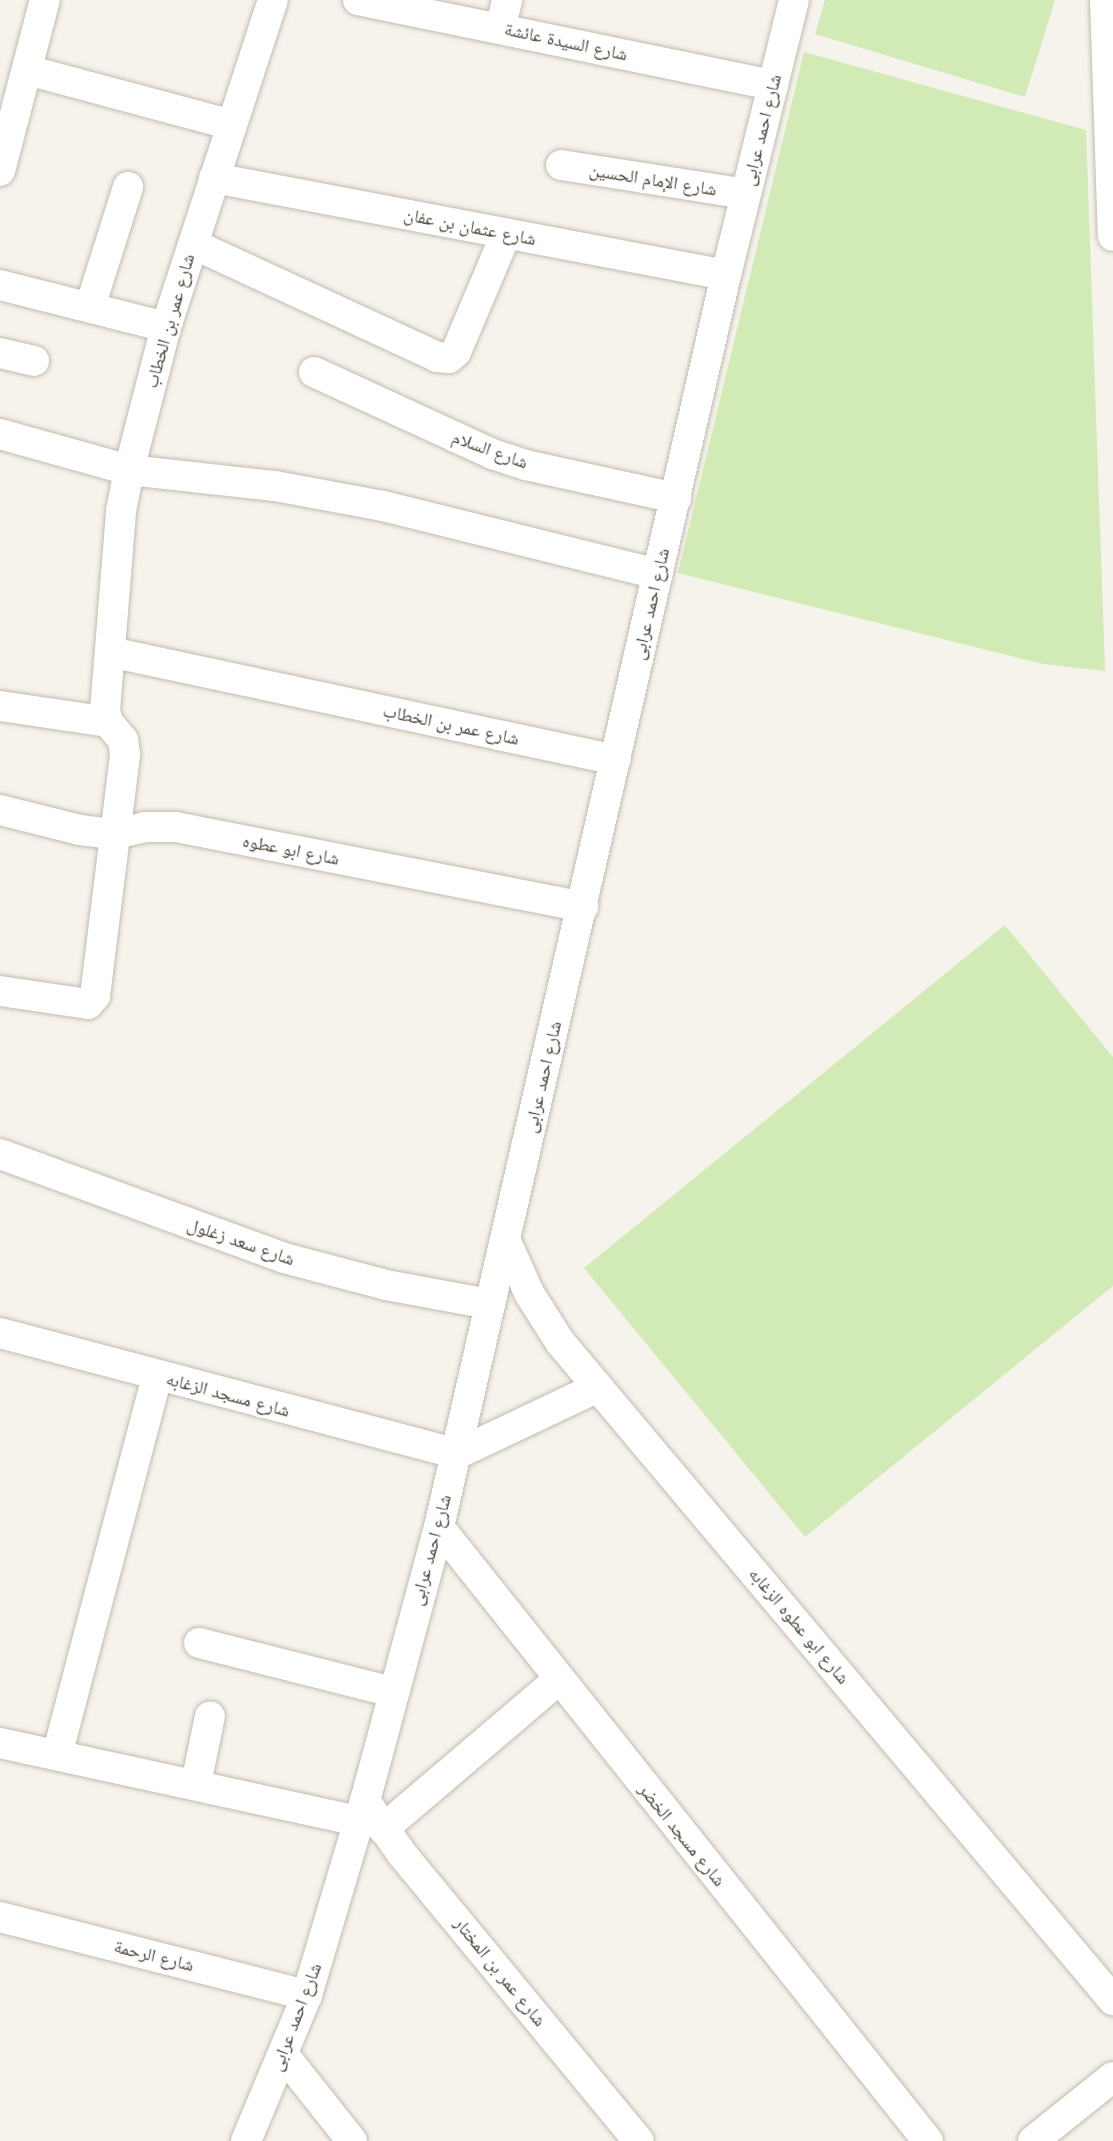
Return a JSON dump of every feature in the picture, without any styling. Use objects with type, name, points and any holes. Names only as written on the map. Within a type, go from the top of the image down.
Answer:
[{"type":"street","points":[[0,171],[45,0]]},
{"type":"street","name":"شارع عمر بن الخطاب","points":[[108,722],[105,711],[121,510],[129,470],[166,327],[273,0]]},
{"type":"street","name":"شارع السيدة عائشة","points":[[358,0],[391,3],[500,29],[773,85]]},
{"type":"street","points":[[500,29],[507,0]]},
{"type":"street","name":"شارع احمد عرابى","points":[[246,2141],[307,1995],[369,1817],[393,1692],[457,1454],[726,275],[794,0]]},
{"type":"street","points":[[1105,0],[1113,236]]},
{"type":"street","points":[[27,70],[232,125]]},
{"type":"street","name":"شارع الإمام الحسين","points":[[561,165],[746,194]]},
{"type":"street","name":"شارع عثمان بن عفان","points":[[214,178],[726,275]]},
{"type":"street","points":[[90,308],[128,187]]},
{"type":"street","points":[[193,244],[437,357],[449,358],[456,352],[506,234]]},
{"type":"street","points":[[0,285],[166,327]]},
{"type":"street","points":[[0,353],[34,361]]},
{"type":"street","name":"شارع السلام","points":[[314,372],[492,454],[526,465],[676,498]]},
{"type":"street","points":[[0,434],[129,470],[275,486],[340,497],[658,574]]},
{"type":"street","name":"شارع عمر بن الخطاب","points":[[110,652],[616,760]]},
{"type":"street","points":[[0,706],[108,722],[119,734],[125,747],[94,1000],[88,1004],[0,991]]},
{"type":"street","name":"شارع ابو عطوه","points":[[0,810],[80,830],[115,834],[145,827],[176,827],[583,907]]},
{"type":"street","name":"شارع سعد زغلول","points":[[0,1154],[294,1261],[386,1286],[490,1304]]},
{"type":"street","name":"شارع ابو عطوه الزغابه","points":[[505,1239],[529,1293],[554,1332],[1113,2000]]},
{"type":"street","name":"شارع مسجد الزغابه","points":[[0,1333],[457,1454]]},
{"type":"street","points":[[57,1755],[157,1376]]},
{"type":"street","points":[[457,1454],[598,1387]]},
{"type":"street","name":"شارع مسجد الخضر","points":[[438,1527],[928,2141]]},
{"type":"street","points":[[199,1643],[393,1692]]},
{"type":"street","points":[[0,1743],[369,1817],[558,1680]]},
{"type":"street","points":[[196,1784],[210,1716]]},
{"type":"street","name":"شارع عمر بن المختار","points":[[369,1817],[639,2141]]},
{"type":"street","name":"شارع الرحمة","points":[[0,1917],[307,1995]]},
{"type":"street","points":[[283,2054],[352,2141]]},
{"type":"street","points":[[1033,2141],[1113,2077]]},
{"type":"green space","points":[[825,0],[1055,0],[1025,97],[815,34]]},
{"type":"green space","points":[[804,52],[1086,130],[1105,671],[1043,664],[678,573]]},
{"type":"green space","points":[[1005,925],[1113,1057],[1113,1286],[805,1537],[584,1268]]}]
